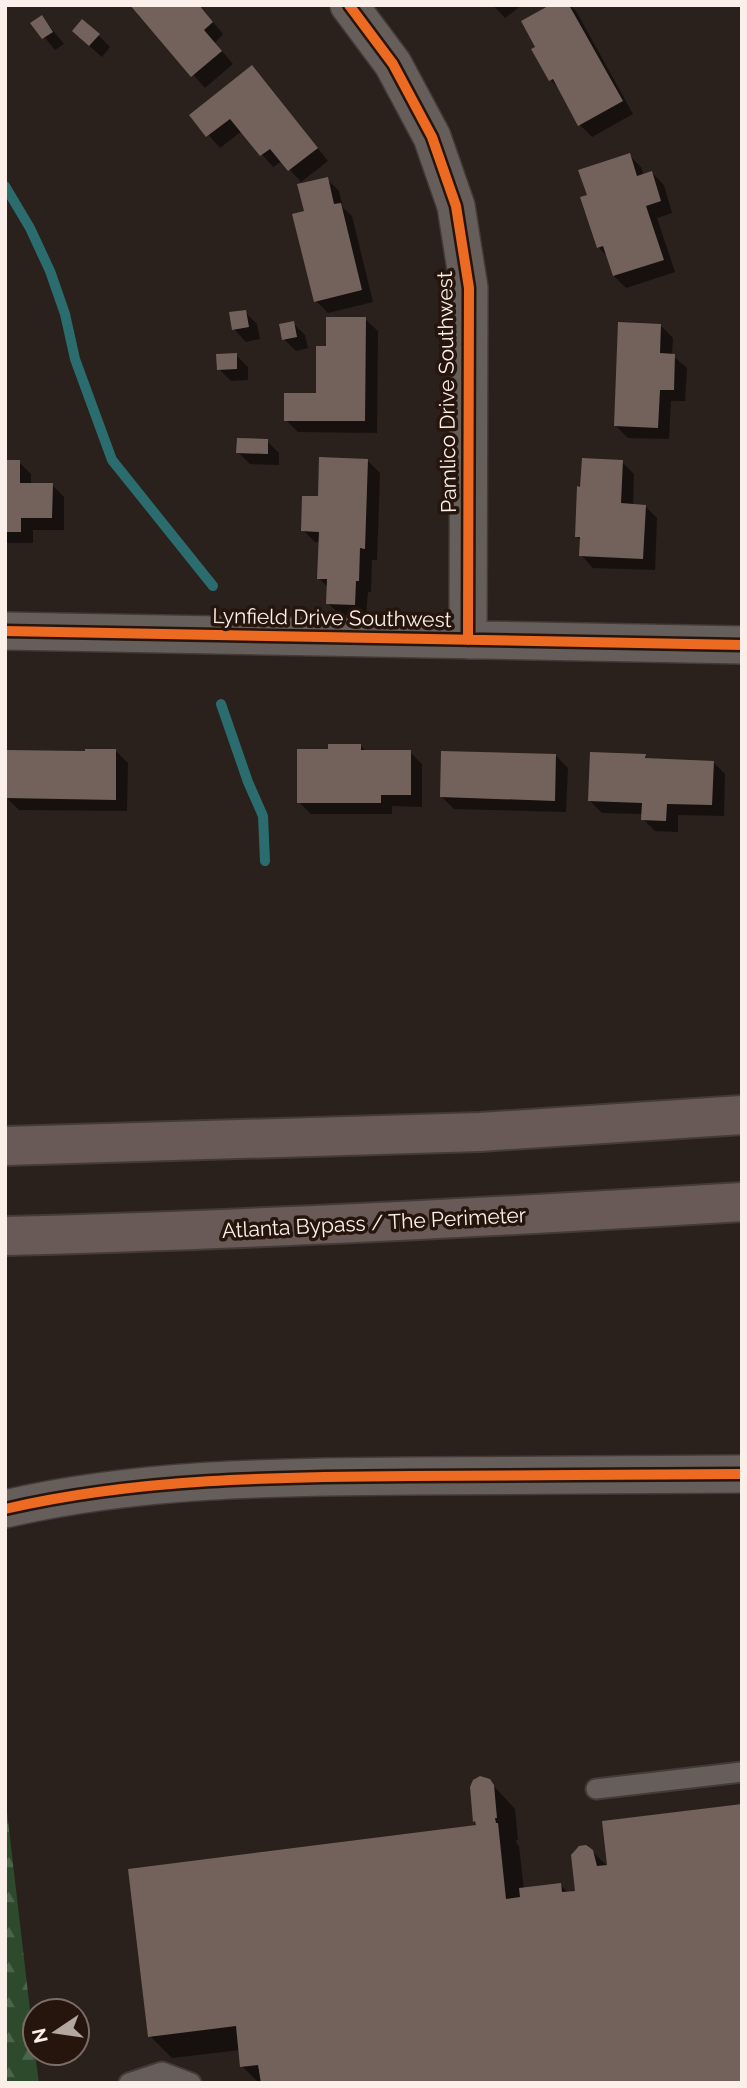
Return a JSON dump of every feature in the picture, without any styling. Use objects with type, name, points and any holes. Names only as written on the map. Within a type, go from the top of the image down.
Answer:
[{"type":"highway","points":[[5,1146],[480,1132],[742,1115]]},
{"type":"highway","name":"Atlanta Bypass / The Perimeter","points":[[5,1236],[204,1231],[451,1220],[742,1202]]},
{"type":"street","name":"Pamlico Drive Southwest","points":[[349,5],[393,64],[432,136],[456,206],[469,288],[468,640]]},
{"type":"street","name":"Lynfield Drive Southwest","points":[[5,631],[742,645]]},
{"type":"street","points":[[5,1509],[102,1492],[196,1482],[292,1477],[742,1474]]},
{"type":"lane","points":[[596,1789],[742,1772]]},
{"type":"lane","points":[[129,2083],[162,2072],[191,2083]]},
{"type":"green space","points":[[5,1795],[28,1997],[21,1997],[21,2067],[37,2067],[39,2083],[5,2083]]},
{"type":"building","points":[[130,5],[199,5],[213,22],[204,30],[222,51],[191,77]]},
{"type":"building","points":[[550,5],[569,5],[623,101],[578,126],[553,79],[549,81],[531,49],[535,47],[521,21]]},
{"type":"building","points":[[42,15],[53,32],[42,39],[30,23]]},
{"type":"building","points":[[82,19],[100,34],[89,46],[72,31]]},
{"type":"building","points":[[252,65],[318,148],[288,171],[270,149],[260,156],[230,119],[206,137],[189,115]]},
{"type":"building","points":[[630,153],[637,176],[652,171],[661,201],[646,206],[664,260],[613,276],[603,246],[597,248],[580,197],[587,195],[578,170]]},
{"type":"building","points":[[328,177],[334,204],[341,203],[362,290],[314,302],[292,214],[304,211],[297,184]]},
{"type":"building","points":[[246,310],[249,327],[232,330],[229,312]]},
{"type":"building","points":[[326,317],[366,317],[365,421],[284,421],[284,393],[316,393],[316,346],[326,346]]},
{"type":"building","points":[[294,321],[297,337],[282,340],[279,324]]},
{"type":"building","points":[[618,322],[661,324],[660,353],[675,354],[674,390],[660,390],[658,428],[614,426]]},
{"type":"building","points":[[237,353],[237,369],[217,370],[216,354]]},
{"type":"building","points":[[237,438],[268,439],[268,454],[236,453]]},
{"type":"building","points":[[319,457],[368,459],[365,549],[360,548],[355,605],[326,604],[327,579],[317,579],[319,532],[301,531],[302,496],[318,496]]},
{"type":"building","points":[[582,458],[623,460],[621,503],[646,505],[643,559],[579,556],[580,537],[575,537],[577,486],[580,487]]},
{"type":"building","points":[[5,460],[20,460],[20,483],[53,483],[52,518],[21,518],[21,532],[5,532]]},
{"type":"building","points":[[328,744],[361,744],[361,750],[411,750],[411,795],[381,795],[381,803],[297,803],[297,749],[328,749]]},
{"type":"building","points":[[116,749],[116,800],[5,798],[6,750]]},
{"type":"building","points":[[441,751],[556,754],[555,801],[440,797]]},
{"type":"building","points":[[590,752],[714,761],[712,805],[667,804],[666,821],[641,820],[642,803],[588,801]]},
{"type":"building","points":[[480,1776],[490,1779],[494,1785],[495,1818],[498,1823],[506,1899],[520,1897],[519,1888],[561,1883],[562,1892],[575,1891],[571,1855],[579,1846],[586,1845],[593,1850],[597,1866],[607,1865],[602,1821],[742,1804],[742,2083],[261,2083],[258,2065],[240,2067],[236,2026],[148,2037],[128,1869],[476,1825],[475,1821],[473,1822],[470,1787],[473,1780]]},
{"type":"waterway","points":[[5,186],[30,228],[50,271],[65,314],[75,359],[112,460],[213,586]]},
{"type":"waterway","points":[[221,704],[248,782],[263,816],[265,861]]},
{"type":"cycle path","points":[[349,5],[393,64],[432,137],[456,206],[469,288],[468,640]]},
{"type":"cycle path","points":[[5,631],[742,645]]},
{"type":"cycle path","points":[[5,1509],[106,1491],[207,1481],[361,1476],[742,1474]]}]
